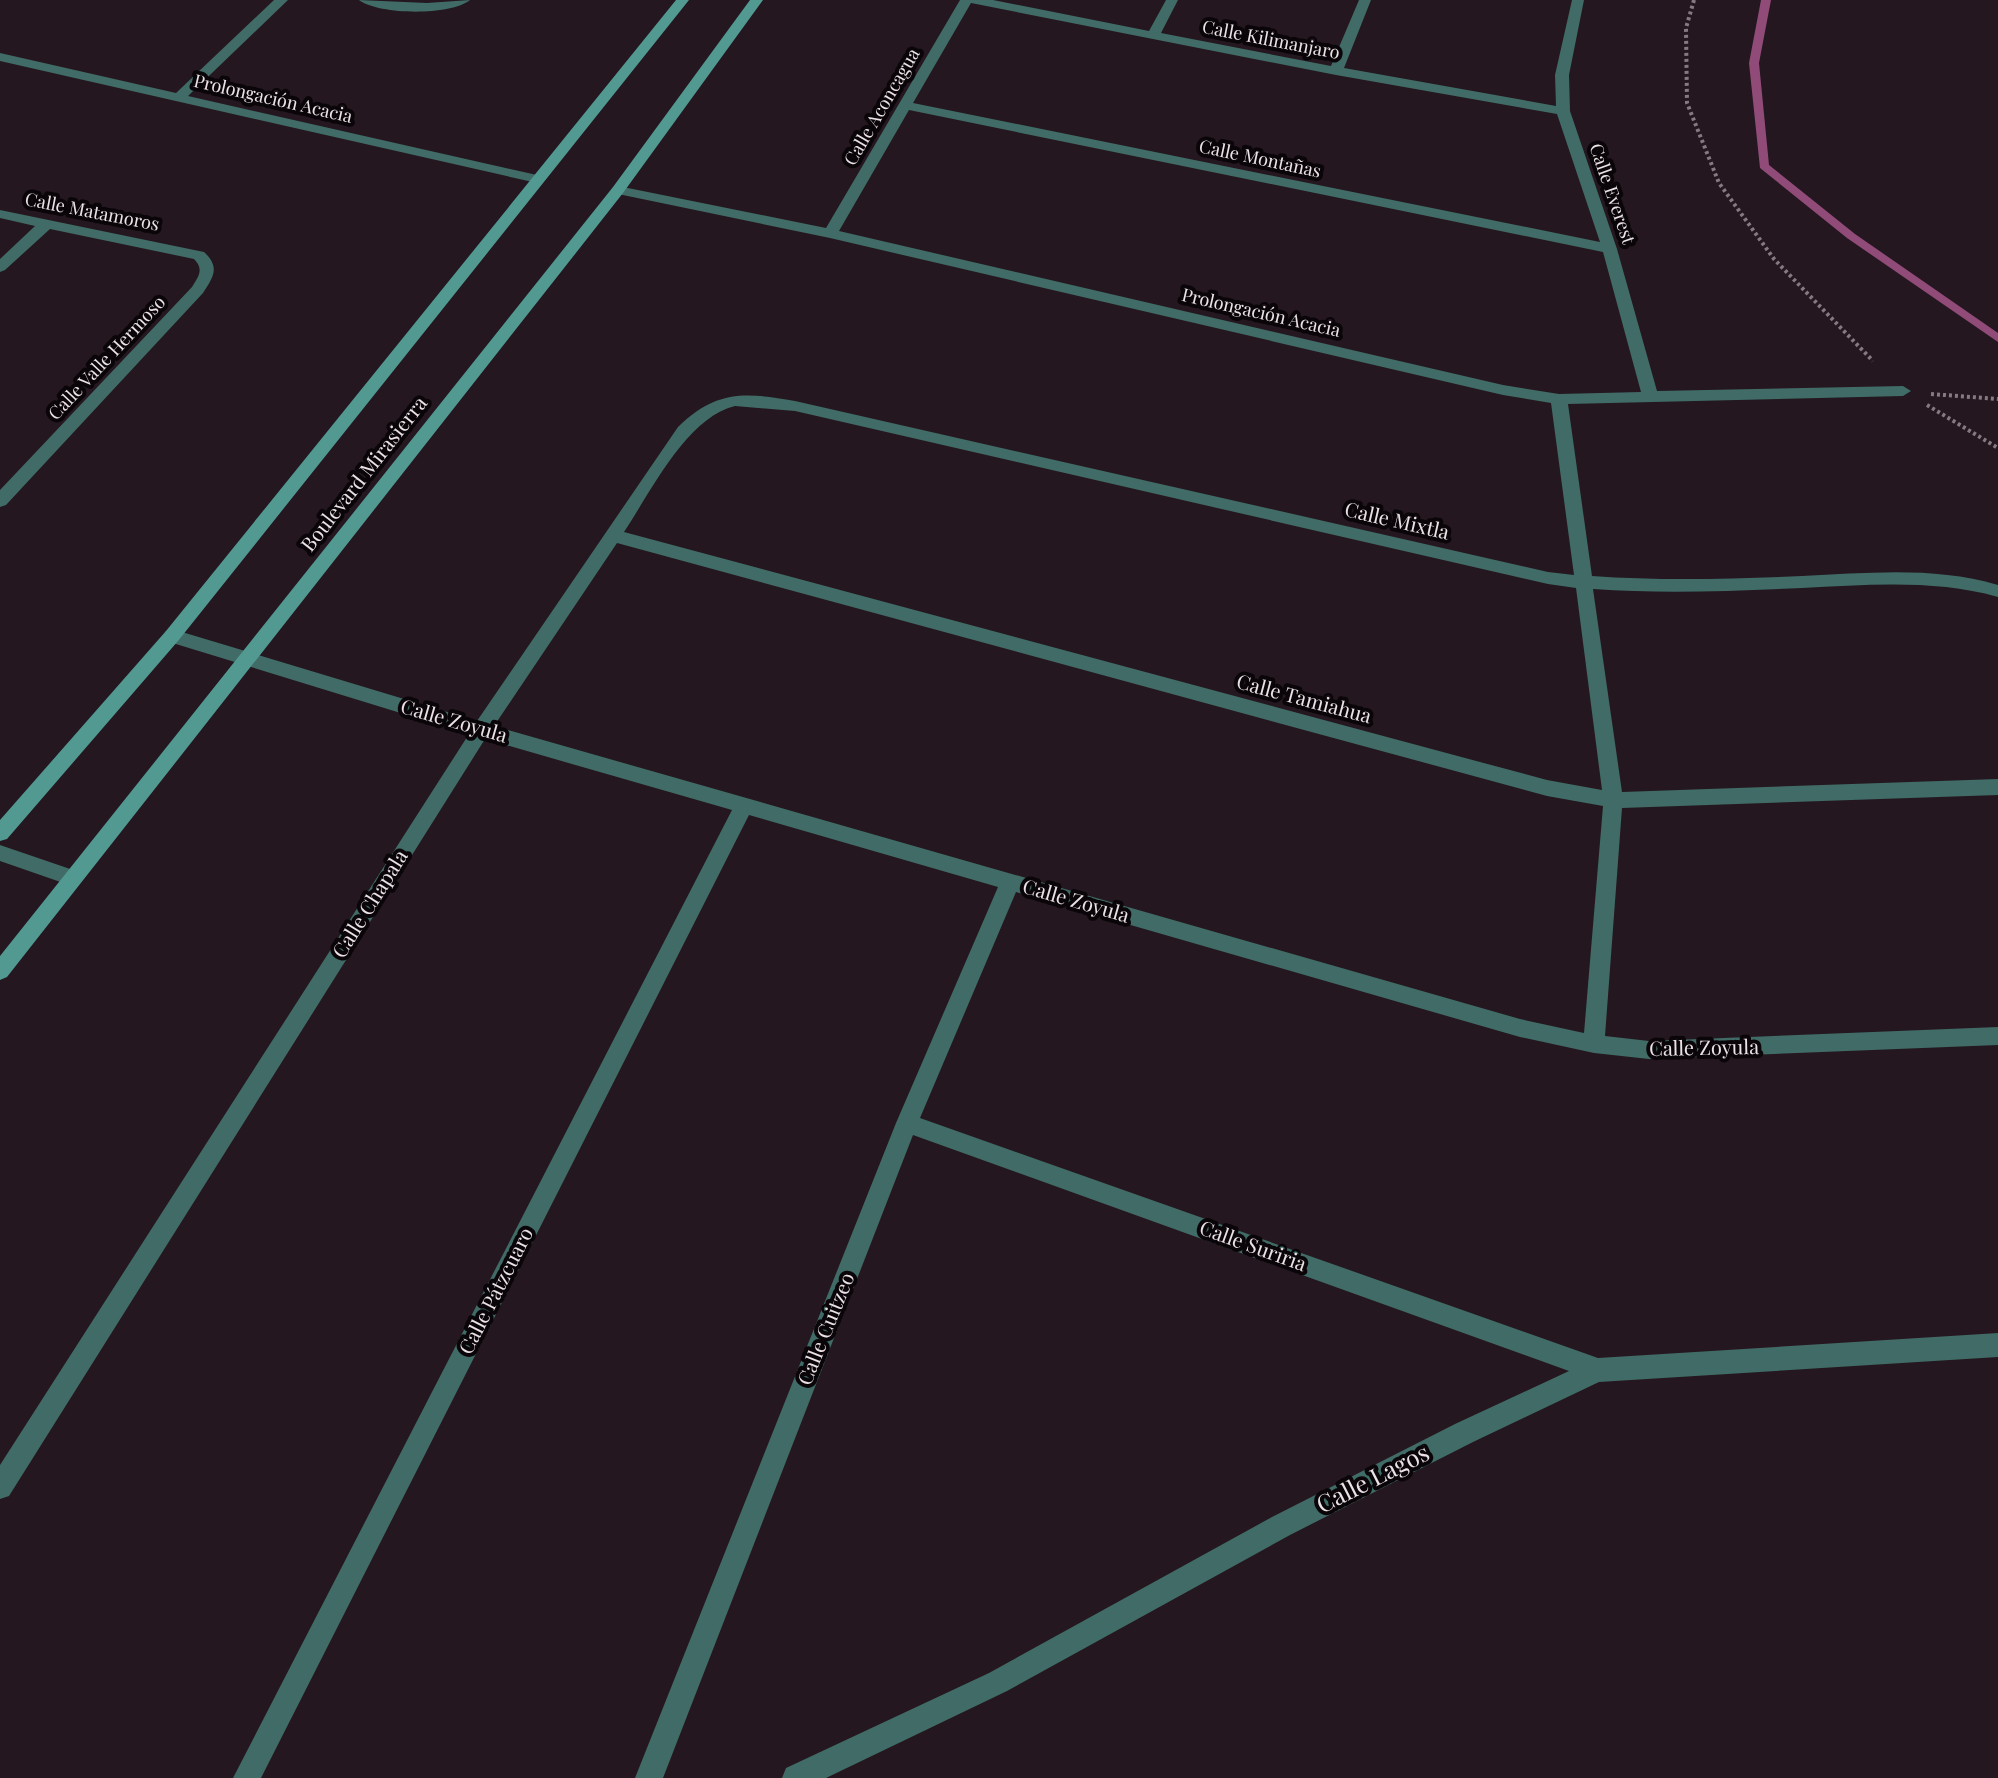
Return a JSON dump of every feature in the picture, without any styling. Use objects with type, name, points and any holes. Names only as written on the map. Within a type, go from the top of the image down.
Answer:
[{"type":"main road","points":[[0,833],[172,636],[683,0]]},
{"type":"main road","name":"Boulevard Mirasierra","points":[[0,971],[618,190],[757,0]]},
{"type":"street","points":[[178,98],[282,0]]},
{"type":"street","points":[[365,0],[426,8],[446,7],[464,0]]},
{"type":"street","name":"Calle Aconcagua","points":[[830,233],[966,0]]},
{"type":"street","name":"Calle Kilimanjaro","points":[[973,0],[1336,71],[1563,111]]},
{"type":"street","points":[[1153,36],[1172,0]]},
{"type":"street","points":[[1336,71],[1365,0]]},
{"type":"street","name":"Calle Everest","points":[[1578,0],[1562,75],[1563,111],[1610,249],[1651,399]]},
{"type":"street","name":"Prolongación Acacia","points":[[0,57],[537,179]]},
{"type":"street","name":"Calle Montañas","points":[[903,105],[1610,249]]},
{"type":"street","name":"Prolongación Acacia","points":[[618,190],[830,233],[1487,386],[1559,399],[1903,391]]},
{"type":"street","name":"Calle Matamoros","points":[[0,214],[175,249]]},
{"type":"street","points":[[0,267],[46,224]]},
{"type":"street","name":"Calle Valle Hermoso","points":[[0,501],[198,290],[208,274],[207,263],[199,255],[175,249]]},
{"type":"street","name":"Calle Chapala","points":[[0,1487],[481,730],[684,431],[701,412],[725,401],[757,399],[795,406]]},
{"type":"street","points":[[1559,399],[1613,800],[1594,1044]]},
{"type":"street","name":"Calle Mixtla","points":[[795,406],[1584,583],[1641,588],[1901,578],[1946,580],[1998,591]]},
{"type":"street","name":"Calle Tamiahua","points":[[612,535],[1531,784],[1613,800],[1998,787]]},
{"type":"street","name":"Calle Zoyula","points":[[172,636],[481,730],[1520,1028],[1594,1044],[1649,1050],[1998,1036]]},
{"type":"street","name":"Calle Pátzcuaro","points":[[247,1778],[745,804]]},
{"type":"street","points":[[0,853],[72,878]]},
{"type":"street","name":"Calle Cuitzeo","points":[[649,1778],[907,1123],[1010,882]]},
{"type":"street","name":"Calle Suriria","points":[[907,1123],[1598,1370]]},
{"type":"street","name":"Calle Lagos","points":[[796,1778],[998,1682],[1281,1526],[1464,1433],[1598,1370],[1998,1345]]},
{"type":"path","points":[[1694,0],[1686,28],[1687,103],[1719,183],[1774,259],[1903,391],[1998,448]]},
{"type":"path","points":[[1903,391],[1998,399]]},
{"type":"waterway","points":[[1766,0],[1754,63],[1764,166],[1851,236],[1998,338]]}]
